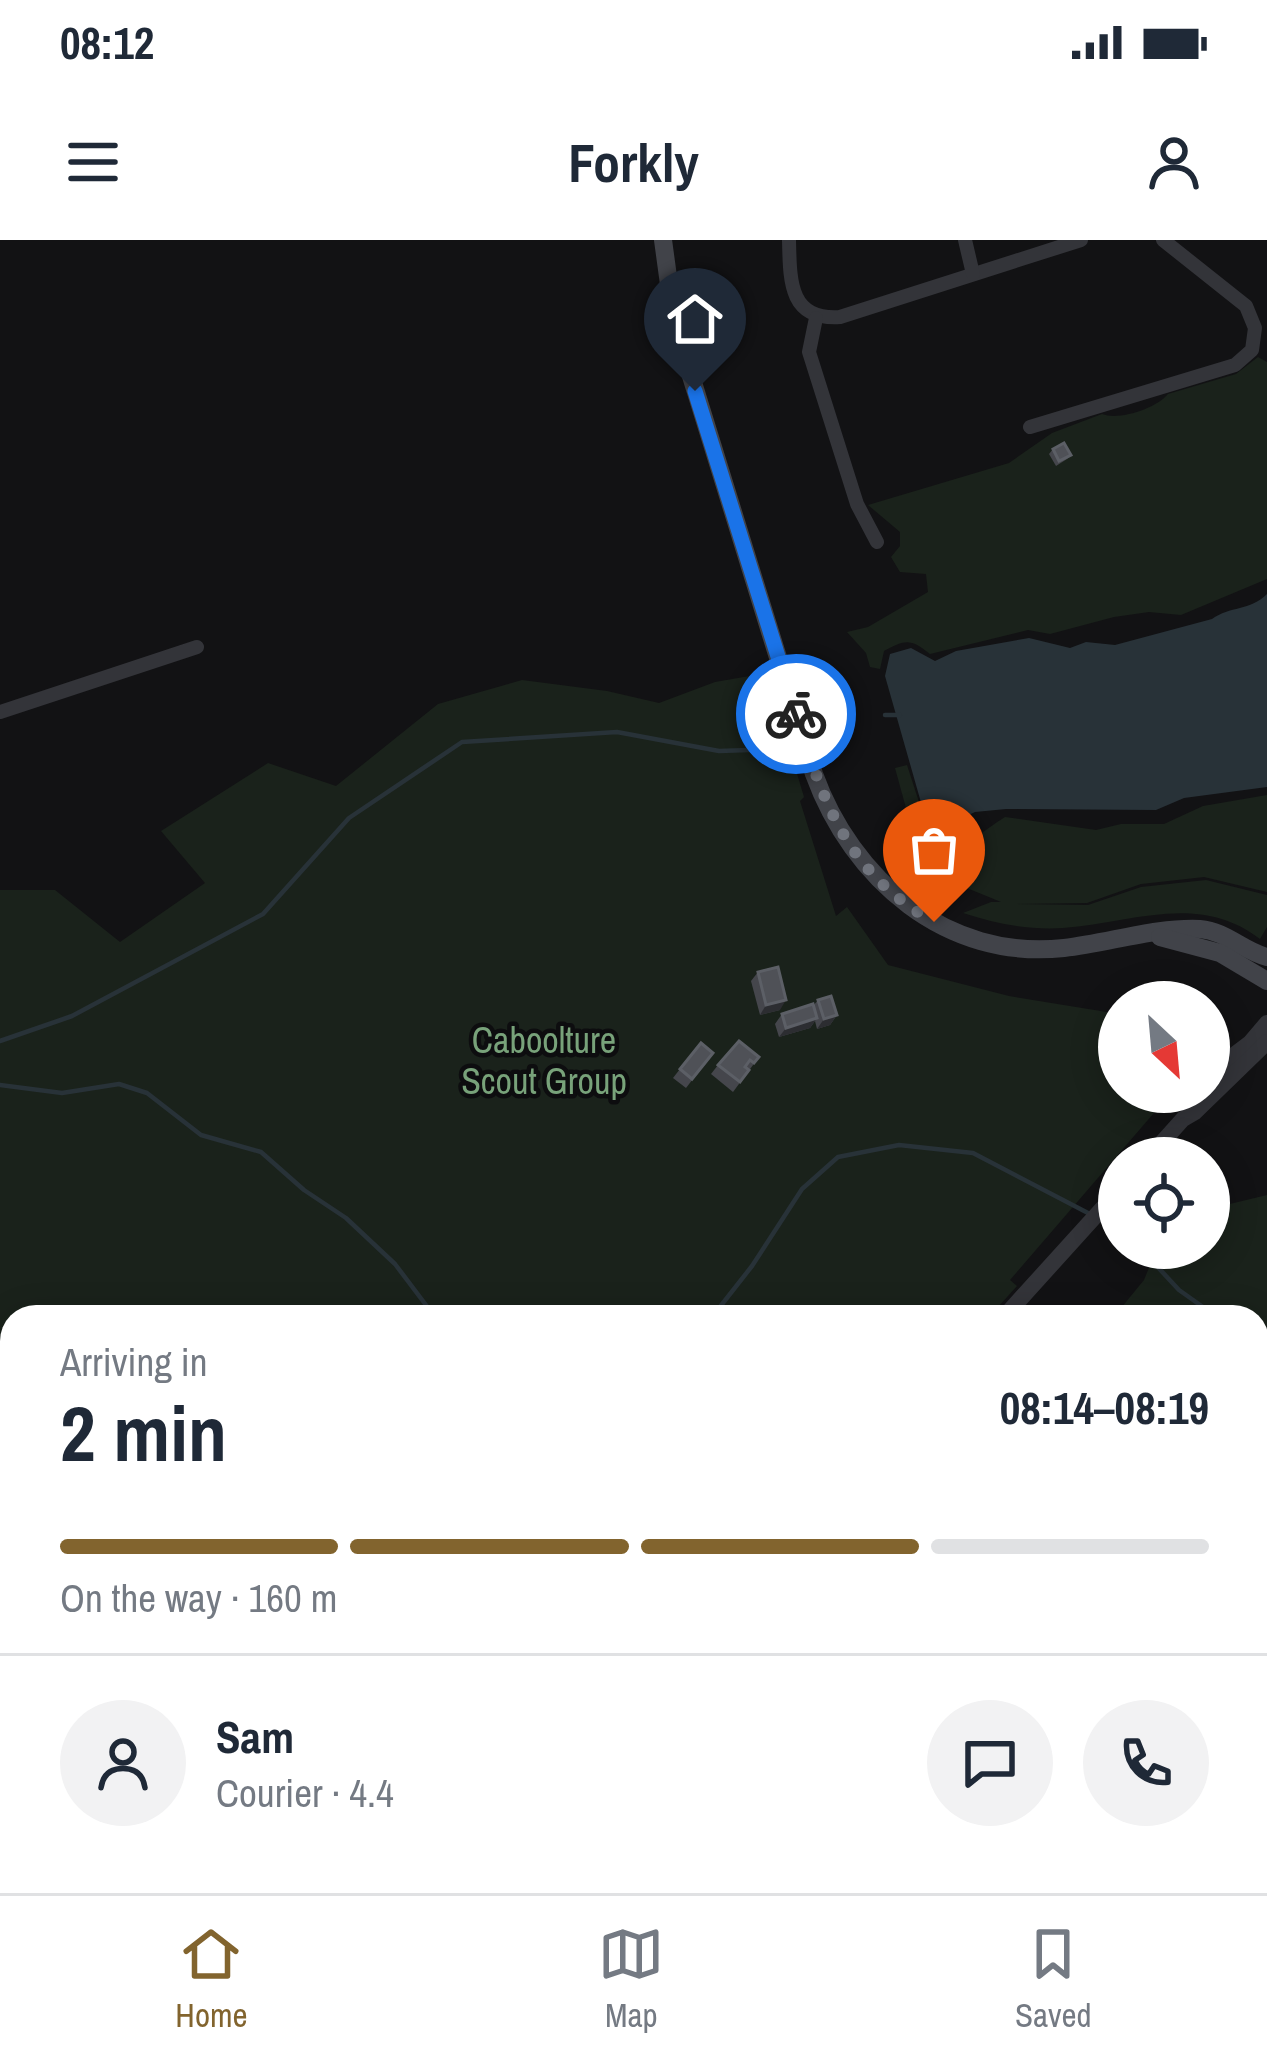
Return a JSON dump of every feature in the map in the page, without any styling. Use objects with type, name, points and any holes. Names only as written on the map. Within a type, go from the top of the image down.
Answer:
[{"type":"main road","points":[[663,240],[674,321],[712,448],[814,774],[830,816],[851,850],[904,903],[952,930],[988,943],[1059,949],[1178,930],[1213,931],[1267,957]]},
{"type":"main road","points":[[1155,935],[1220,953],[1267,981]]},
{"type":"street","points":[[789,240],[790,272],[799,306],[817,318],[841,317],[1082,240]]},
{"type":"street","points":[[965,240],[973,274]]},
{"type":"street","points":[[1030,427],[1235,365],[1252,350],[1255,328],[1246,305],[1163,240]]},
{"type":"street","points":[[817,318],[809,352],[857,504],[877,542]]},
{"type":"street","points":[[0,712],[197,646]]},
{"type":"street","points":[[1230,1058],[1267,1023]]},
{"type":"street","points":[[1183,1119],[1196,1112],[1267,1042]]},
{"type":"street","points":[[1167,1137],[1186,1113]]},
{"type":"street","points":[[1015,1305],[1098,1214]]},
{"type":"green space","points":[[1258,357],[1267,362],[1267,579],[1181,615],[1149,612],[1114,617],[1050,634],[1028,630],[930,654],[913,643],[903,643],[884,651],[880,669],[870,667],[866,653],[847,632],[868,627],[928,592],[926,574],[900,572],[891,557],[900,546],[900,532],[868,505],[1009,463],[1052,433],[1102,414],[1137,412],[1168,394],[1236,374]]},
{"type":"green space","name":"Caboolture Scout Group","points":[[767,673],[836,916],[847,907],[888,965],[1009,996],[1098,1011],[1098,1113],[1154,1113],[1133,1137],[1098,1137],[1098,1178],[1010,1280],[1017,1286],[1000,1305],[0,1305],[0,890],[55,890],[120,942],[205,883],[161,831],[268,763],[336,786],[438,704],[522,680],[659,703],[715,682]]},
{"type":"green space","points":[[907,765],[928,830],[949,847],[972,839],[1005,817],[1096,830],[1121,824],[1164,824],[1203,806],[1267,795],[1267,892],[1204,877],[1141,884],[1087,903],[1011,904],[1088,905],[1141,887],[1206,880],[1267,895],[1267,927],[1260,939],[1237,925],[1189,914],[1050,928],[963,913],[1001,902],[923,870],[895,768]]},
{"type":"green space","points":[[1267,1195],[1267,1305],[1124,1305],[1148,1269],[1230,1269],[1230,1204]]},
{"type":"shaded area","points":[[1267,594],[1267,787],[1184,798],[1156,810],[975,812],[954,822],[949,842],[928,827],[885,676],[890,654],[911,648],[935,661],[956,651],[1029,638],[1070,648],[1086,642],[1115,645],[1212,619]]},
{"type":"building","points":[[1064,443],[1071,455],[1059,461],[1053,449]]},
{"type":"building","points":[[778,967],[786,1000],[766,1005],[758,972]]},
{"type":"building","points":[[831,996],[837,1015],[824,1019],[818,1000]]},
{"type":"building","points":[[813,1004],[817,1018],[786,1028],[782,1014]]},
{"type":"building","points":[[739,1041],[759,1057],[754,1063],[750,1060],[740,1082],[718,1065]]},
{"type":"building","points":[[701,1043],[713,1053],[692,1079],[680,1069]]},
{"type":"waterway","points":[[885,715],[900,715]]},
{"type":"waterway","points":[[0,1041],[72,1016],[263,914],[349,818],[462,742],[617,732],[719,751],[782,749]]},
{"type":"waterway","points":[[0,1085],[62,1093],[119,1084],[147,1093],[201,1135],[261,1152],[304,1190],[346,1218],[395,1264],[426,1305]]},
{"type":"waterway","points":[[721,1305],[802,1189],[838,1157],[899,1145],[973,1153],[1088,1213]]},
{"type":"waterway","points":[[1160,1269],[1200,1305]]},
{"type":"way so far","points":[[796,714],[823,799],[851,850],[889,892],[934,922]]},
{"type":"route","points":[[695,391],[796,714]]}]
